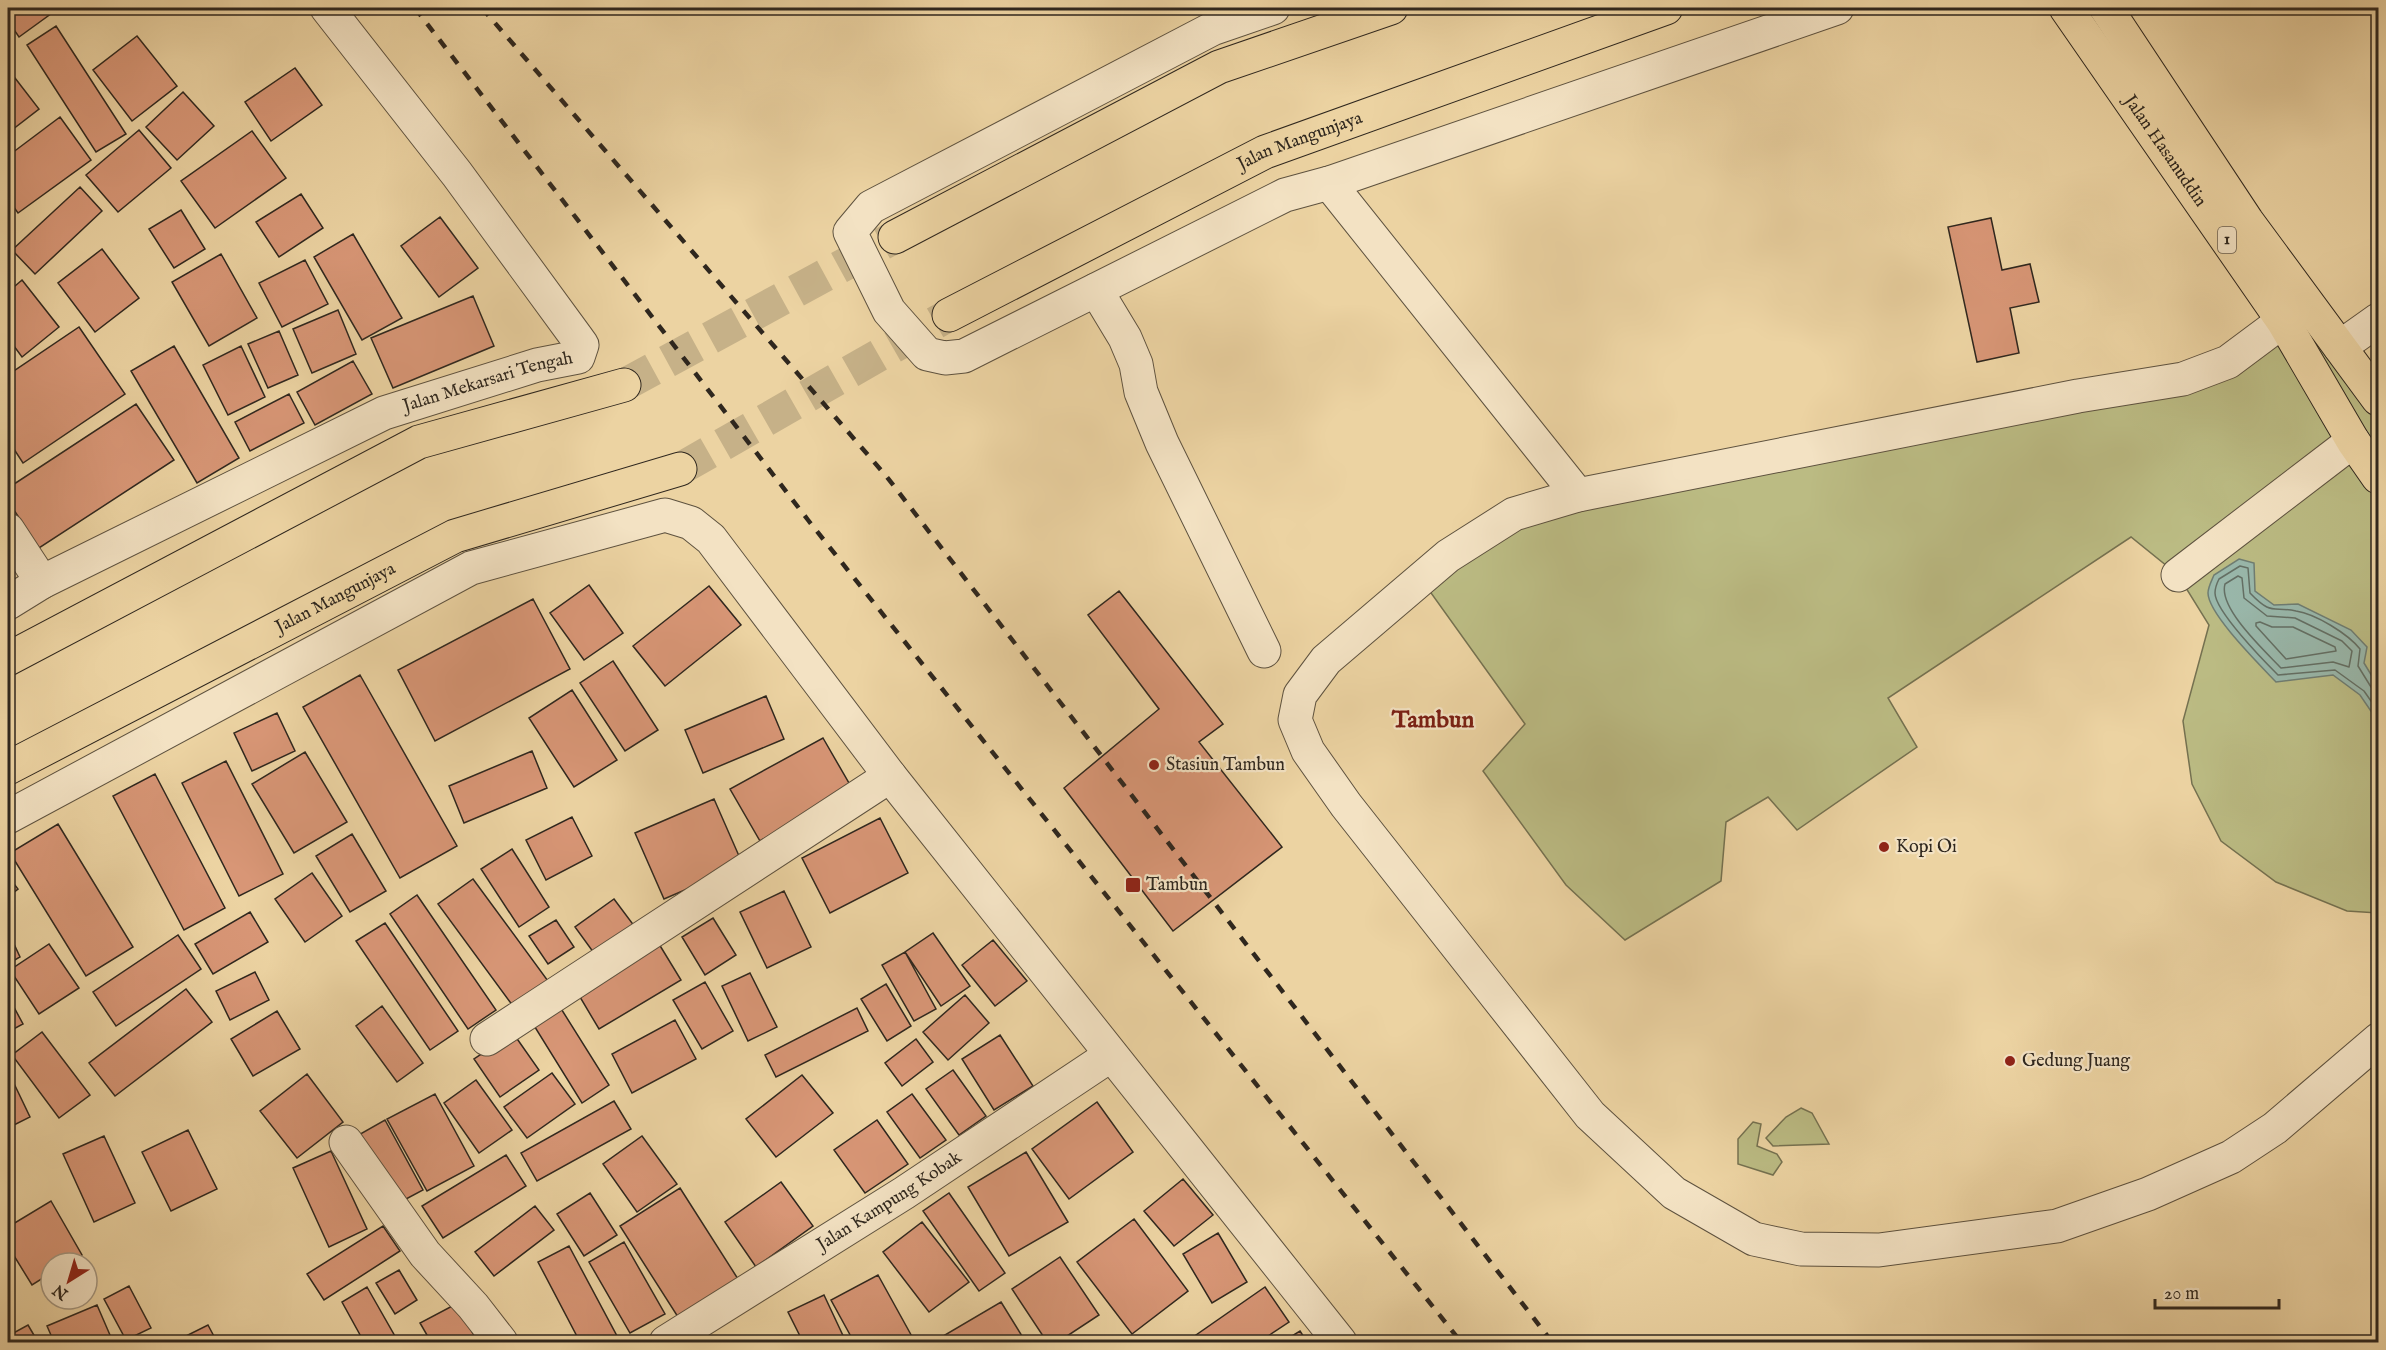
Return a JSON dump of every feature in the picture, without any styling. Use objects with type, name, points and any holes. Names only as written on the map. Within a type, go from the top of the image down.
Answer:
[{"type":"main road","points":[[895,237],[1219,67],[1391,8]]},
{"type":"main road","name":"Jalan Mangunjaya","points":[[949,315],[1265,152],[1666,8]]},
{"type":"main road","name":"Jalan Hasanuddin","points":[[2066,8],[2283,321],[2353,441],[2379,477]]},
{"type":"main road","name":"Jalan Hasanuddin","points":[[2106,8],[2247,220],[2379,399]]},
{"type":"main road","points":[[8,660],[419,442],[624,385]]},
{"type":"main road","name":"Jalan Mangunjaya","points":[[8,768],[455,536],[680,469]]},
{"type":"street","name":"Jalan Mekarsari Tengah","points":[[8,603],[42,582],[384,413],[537,365],[578,357],[582,345],[577,338],[457,174],[327,8]]},
{"type":"street","points":[[1273,8],[1212,29],[871,207],[850,232],[889,311],[927,354],[945,358],[964,356],[1285,195],[1329,183],[1837,8]]},
{"type":"street","points":[[1329,183],[1578,495]]},
{"type":"street","points":[[1096,290],[1125,338],[1136,364],[1141,392],[1162,443],[1264,651]]},
{"type":"street","points":[[2340,347],[2379,320]]},
{"type":"street","points":[[2283,321],[2228,362],[2183,379],[2088,394],[1578,495],[1514,514],[1448,556],[1326,660],[1300,695],[1295,720],[1308,751],[1346,805],[1590,1115],[1674,1193],[1754,1239],[1801,1249],[1879,1250],[2057,1226],[2148,1194],[2231,1158],[2275,1128],[2379,1040]]},
{"type":"street","points":[[2178,575],[2353,441]]},
{"type":"street","points":[[8,817],[471,568],[665,515],[691,523],[711,539],[890,776],[1340,1342]]},
{"type":"street","points":[[8,530],[42,582]]},
{"type":"street","points":[[488,1039],[890,776]]},
{"type":"street","name":"Jalan Kampung Kobak","points":[[666,1342],[904,1193],[1111,1055]]},
{"type":"street","points":[[346,1142],[425,1254],[473,1306],[501,1342]]},
{"type":"green space","points":[[2066,8],[2106,8],[2378,399],[2378,913],[2347,911],[2276,882],[2221,841],[2192,784],[2183,721],[2209,625],[2178,575],[2131,537],[1888,698],[1917,747],[1797,830],[1768,797],[1726,822],[1721,881],[1625,940],[1566,885],[1483,771],[1525,724],[1421,579],[1514,514],[2183,379],[2282,321]]},
{"type":"green space","points":[[1801,1108],[1812,1113],[1829,1144],[1773,1146],[1766,1138],[1786,1117]]},
{"type":"green space","points":[[1753,1122],[1761,1124],[1757,1146],[1777,1154],[1782,1162],[1773,1175],[1738,1164],[1738,1139]]},
{"type":"water","points":[[2239,559],[2254,563],[2255,591],[2274,605],[2298,604],[2351,630],[2367,647],[2364,663],[2378,686],[2378,746],[2375,717],[2360,695],[2333,675],[2276,682],[2217,614],[2210,602],[2209,586],[2214,575]]},
{"type":"building","points":[[8,8],[59,8],[19,37],[8,21]]},
{"type":"building","points":[[56,26],[126,134],[96,152],[27,45]]},
{"type":"building","points":[[137,36],[177,86],[132,121],[93,70]]},
{"type":"building","points":[[295,68],[322,105],[271,141],[245,102]]},
{"type":"building","points":[[15,78],[39,109],[8,133],[8,84]]},
{"type":"building","points":[[183,92],[214,126],[177,160],[146,127]]},
{"type":"building","points":[[60,117],[91,160],[18,213],[8,199],[8,156]]},
{"type":"building","points":[[139,130],[171,168],[118,212],[86,175]]},
{"type":"building","points":[[252,131],[286,178],[215,228],[181,181]]},
{"type":"building","points":[[80,187],[102,211],[35,274],[12,250]]},
{"type":"building","points":[[301,194],[323,228],[279,257],[256,222]]},
{"type":"building","points":[[181,210],[205,249],[174,268],[149,229]]},
{"type":"building","points":[[440,217],[478,268],[439,297],[401,246]]},
{"type":"building","points":[[1991,218],[2002,270],[2030,264],[2039,302],[2010,308],[2019,353],[1977,362],[1948,227]]},
{"type":"building","points":[[353,234],[402,318],[362,340],[314,257]]},
{"type":"building","points":[[102,249],[139,298],[95,332],[58,283]]},
{"type":"building","points":[[221,254],[257,318],[209,346],[172,282]]},
{"type":"building","points":[[305,260],[328,304],[282,327],[259,283]]},
{"type":"building","points":[[22,280],[59,327],[22,357],[8,338],[8,292]]},
{"type":"building","points":[[473,296],[494,346],[393,388],[371,338]]},
{"type":"building","points":[[338,310],[356,354],[312,373],[293,329]]},
{"type":"building","points":[[79,327],[125,394],[23,463],[8,440],[8,375]]},
{"type":"building","points":[[279,331],[298,375],[268,388],[248,344]]},
{"type":"building","points":[[174,346],[239,458],[197,483],[131,371]]},
{"type":"building","points":[[241,346],[265,397],[228,415],[203,365]]},
{"type":"building","points":[[353,361],[372,394],[315,425],[297,392]]},
{"type":"building","points":[[289,394],[304,423],[250,451],[235,422]]},
{"type":"building","points":[[136,404],[174,460],[39,548],[8,501],[8,488]]},
{"type":"building","points":[[589,585],[623,633],[584,660],[550,613]]},
{"type":"building","points":[[709,586],[741,625],[665,686],[633,646]]},
{"type":"building","name":"Stasiun Tambun","points":[[1119,591],[1223,724],[1199,742],[1282,847],[1173,931],[1064,788],[1159,709],[1088,615]]},
{"type":"building","points":[[533,599],[570,669],[435,741],[398,670]]},
{"type":"building","points":[[613,661],[658,730],[625,751],[580,683]]},
{"type":"building","points":[[360,675],[457,846],[400,878],[303,707]]},
{"type":"building","points":[[572,690],[617,760],[574,787],[529,718]]},
{"type":"building","points":[[766,696],[784,739],[703,773],[685,730]]},
{"type":"building","points":[[277,713],[295,751],[252,771],[234,733]]},
{"type":"building","points":[[823,738],[853,790],[760,841],[730,789]]},
{"type":"building","points":[[532,751],[547,788],[464,823],[449,786]]},
{"type":"building","points":[[305,752],[347,822],[294,853],[252,784]]},
{"type":"building","points":[[226,761],[283,874],[239,896],[182,783]]},
{"type":"building","points":[[155,774],[225,908],[184,930],[113,796]]},
{"type":"building","points":[[714,799],[743,865],[664,899],[635,833]]},
{"type":"building","points":[[572,817],[592,856],[546,880],[526,840]]},
{"type":"building","points":[[880,818],[908,873],[830,913],[802,858]]},
{"type":"building","points":[[58,824],[133,947],[86,976],[10,853]]},
{"type":"building","points":[[352,834],[386,891],[350,912],[316,856]]},
{"type":"building","points":[[512,849],[549,907],[519,927],[481,869]]},
{"type":"building","points":[[312,873],[342,916],[305,942],[275,899]]},
{"type":"building","points":[[8,876],[18,889],[8,897]]},
{"type":"building","points":[[473,879],[548,981],[513,1006],[438,904]]},
{"type":"building","points":[[784,891],[811,947],[767,968],[740,912]]},
{"type":"building","points":[[417,895],[496,1010],[468,1029],[390,914]]},
{"type":"building","points":[[614,899],[638,931],[599,960],[575,927]]},
{"type":"building","points":[[250,912],[268,942],[213,974],[195,944]]},
{"type":"building","points":[[713,918],[736,955],[705,975],[682,937]]},
{"type":"building","points":[[556,920],[574,947],[548,964],[529,936]]},
{"type":"building","points":[[385,923],[458,1031],[430,1050],[356,941]]},
{"type":"building","points":[[8,931],[20,957],[8,964]]},
{"type":"building","points":[[933,933],[970,986],[941,1006],[905,952]]},
{"type":"building","points":[[178,935],[201,969],[116,1026],[93,992]]},
{"type":"building","points":[[993,940],[1027,981],[995,1006],[962,965]]},
{"type":"building","points":[[49,944],[79,988],[39,1014],[10,970]]},
{"type":"building","points":[[659,944],[681,980],[599,1029],[577,992]]},
{"type":"building","points":[[905,952],[936,1009],[914,1021],[882,965]]},
{"type":"building","points":[[255,972],[269,1000],[230,1020],[216,991]]},
{"type":"building","points":[[750,973],[777,1027],[748,1041],[722,986]]},
{"type":"building","points":[[705,982],[733,1031],[702,1049],[673,1000]]},
{"type":"building","points":[[886,984],[911,1026],[887,1041],[861,999]]},
{"type":"building","points":[[186,989],[212,1022],[115,1096],[89,1063]]},
{"type":"building","points":[[965,995],[989,1023],[948,1060],[923,1032]]},
{"type":"building","points":[[8,996],[23,1024],[8,1032]]},
{"type":"building","points":[[382,1006],[423,1063],[397,1082],[356,1026]]},
{"type":"building","points":[[560,1007],[609,1085],[582,1103],[533,1024]]},
{"type":"building","points":[[857,1008],[868,1031],[776,1077],[765,1055]]},
{"type":"building","points":[[277,1011],[300,1049],[253,1076],[231,1039]]},
{"type":"building","points":[[675,1020],[696,1059],[632,1093],[612,1054]]},
{"type":"building","points":[[42,1032],[90,1095],[59,1118],[12,1055]]},
{"type":"building","points":[[513,1033],[539,1070],[500,1097],[474,1059]]},
{"type":"building","points":[[1000,1035],[1033,1086],[994,1110],[962,1059]]},
{"type":"building","points":[[916,1039],[933,1062],[902,1086],[885,1063]]},
{"type":"building","points":[[953,1070],[986,1116],[959,1135],[926,1089]]},
{"type":"building","points":[[8,1071],[30,1117],[8,1128]]},
{"type":"building","points":[[552,1073],[575,1104],[527,1138],[504,1107]]},
{"type":"building","points":[[307,1074],[343,1122],[297,1158],[260,1111]]},
{"type":"building","points":[[802,1075],[833,1113],[776,1157],[746,1119]]},
{"type":"building","points":[[476,1080],[512,1130],[479,1153],[444,1103]]},
{"type":"building","points":[[435,1094],[474,1166],[427,1191],[387,1119]]},
{"type":"building","points":[[912,1094],[946,1140],[920,1158],[887,1112]]},
{"type":"building","points":[[614,1101],[631,1129],[537,1181],[521,1153]]},
{"type":"building","points":[[1097,1102],[1133,1152],[1069,1199],[1032,1149]]},
{"type":"building","points":[[385,1120],[423,1190],[393,1206],[355,1137]]},
{"type":"building","points":[[877,1120],[908,1164],[865,1193],[834,1150]]},
{"type":"building","points":[[188,1130],[217,1189],[171,1211],[142,1152]]},
{"type":"building","points":[[104,1136],[135,1203],[94,1222],[63,1154]]},
{"type":"building","points":[[642,1136],[677,1184],[637,1212],[603,1164]]},
{"type":"building","points":[[331,1151],[367,1229],[329,1247],[293,1168]]},
{"type":"building","points":[[1026,1152],[1068,1222],[1009,1256],[968,1187]]},
{"type":"building","points":[[506,1155],[526,1186],[443,1238],[422,1206]]},
{"type":"building","points":[[1183,1179],[1213,1215],[1174,1246],[1144,1211]]},
{"type":"building","points":[[781,1182],[813,1226],[756,1267],[725,1222]]},
{"type":"building","points":[[680,1188],[738,1279],[678,1317],[620,1226]]},
{"type":"building","points":[[590,1193],[617,1235],[584,1256],[557,1214]]},
{"type":"building","points":[[949,1193],[1005,1273],[979,1291],[923,1211]]},
{"type":"building","points":[[51,1201],[80,1251],[39,1251],[39,1281],[32,1285],[8,1246],[8,1227]]},
{"type":"building","points":[[535,1206],[554,1230],[494,1276],[475,1252]]},
{"type":"building","points":[[1134,1219],[1188,1291],[1132,1334],[1077,1262]]},
{"type":"building","points":[[922,1222],[969,1282],[929,1312],[883,1252]]},
{"type":"building","points":[[383,1226],[400,1251],[324,1300],[307,1274]]},
{"type":"building","points":[[1218,1233],[1247,1282],[1212,1303],[1183,1254]]},
{"type":"building","points":[[624,1242],[665,1314],[630,1333],[589,1262]]},
{"type":"building","points":[[569,1246],[617,1336],[604,1342],[580,1342],[538,1262]]},
{"type":"building","points":[[1060,1257],[1099,1315],[1058,1342],[1047,1342],[1012,1289]]},
{"type":"building","points":[[399,1270],[417,1300],[395,1314],[376,1283]]},
{"type":"building","points":[[878,1275],[915,1342],[854,1342],[831,1300]]},
{"type":"building","points":[[129,1286],[151,1328],[126,1340],[104,1299]]},
{"type":"building","points":[[367,1287],[396,1338],[388,1342],[364,1342],[342,1302]]},
{"type":"building","points":[[1265,1287],[1289,1322],[1259,1342],[1186,1342]]},
{"type":"building","points":[[824,1295],[846,1342],[803,1342],[788,1312]]},
{"type":"building","points":[[1001,1302],[1022,1336],[1012,1342],[933,1342]]},
{"type":"building","points":[[456,1304],[478,1342],[431,1342],[420,1323]]},
{"type":"building","points":[[99,1310],[113,1342],[54,1342],[47,1326],[83,1311]]},
{"type":"building","points":[[28,1325],[38,1342],[8,1342],[8,1336]]},
{"type":"building","points":[[208,1325],[217,1342],[174,1342]]},
{"type":"building","points":[[1300,1331],[1307,1342],[1282,1342]]},
{"type":"tunnel","points":[[624,385],[895,237]]},
{"type":"tunnel","points":[[680,469],[949,315]]},
{"type":"railway","points":[[415,8],[808,520],[1461,1342]]},
{"type":"railway","points":[[482,8],[887,477],[1552,1342]]},
{"type":"place","name":"Stasiun Tambun","points":[[1154,765]]},
{"type":"place","name":"Kopi Oi","points":[[1884,847]]},
{"type":"place","name":"Tambun","points":[[1133,885]]},
{"type":"place","name":"Gedung Juang","points":[[2010,1061]]},
{"type":"district","name":"Tambun","points":[[1433,720]]}]
